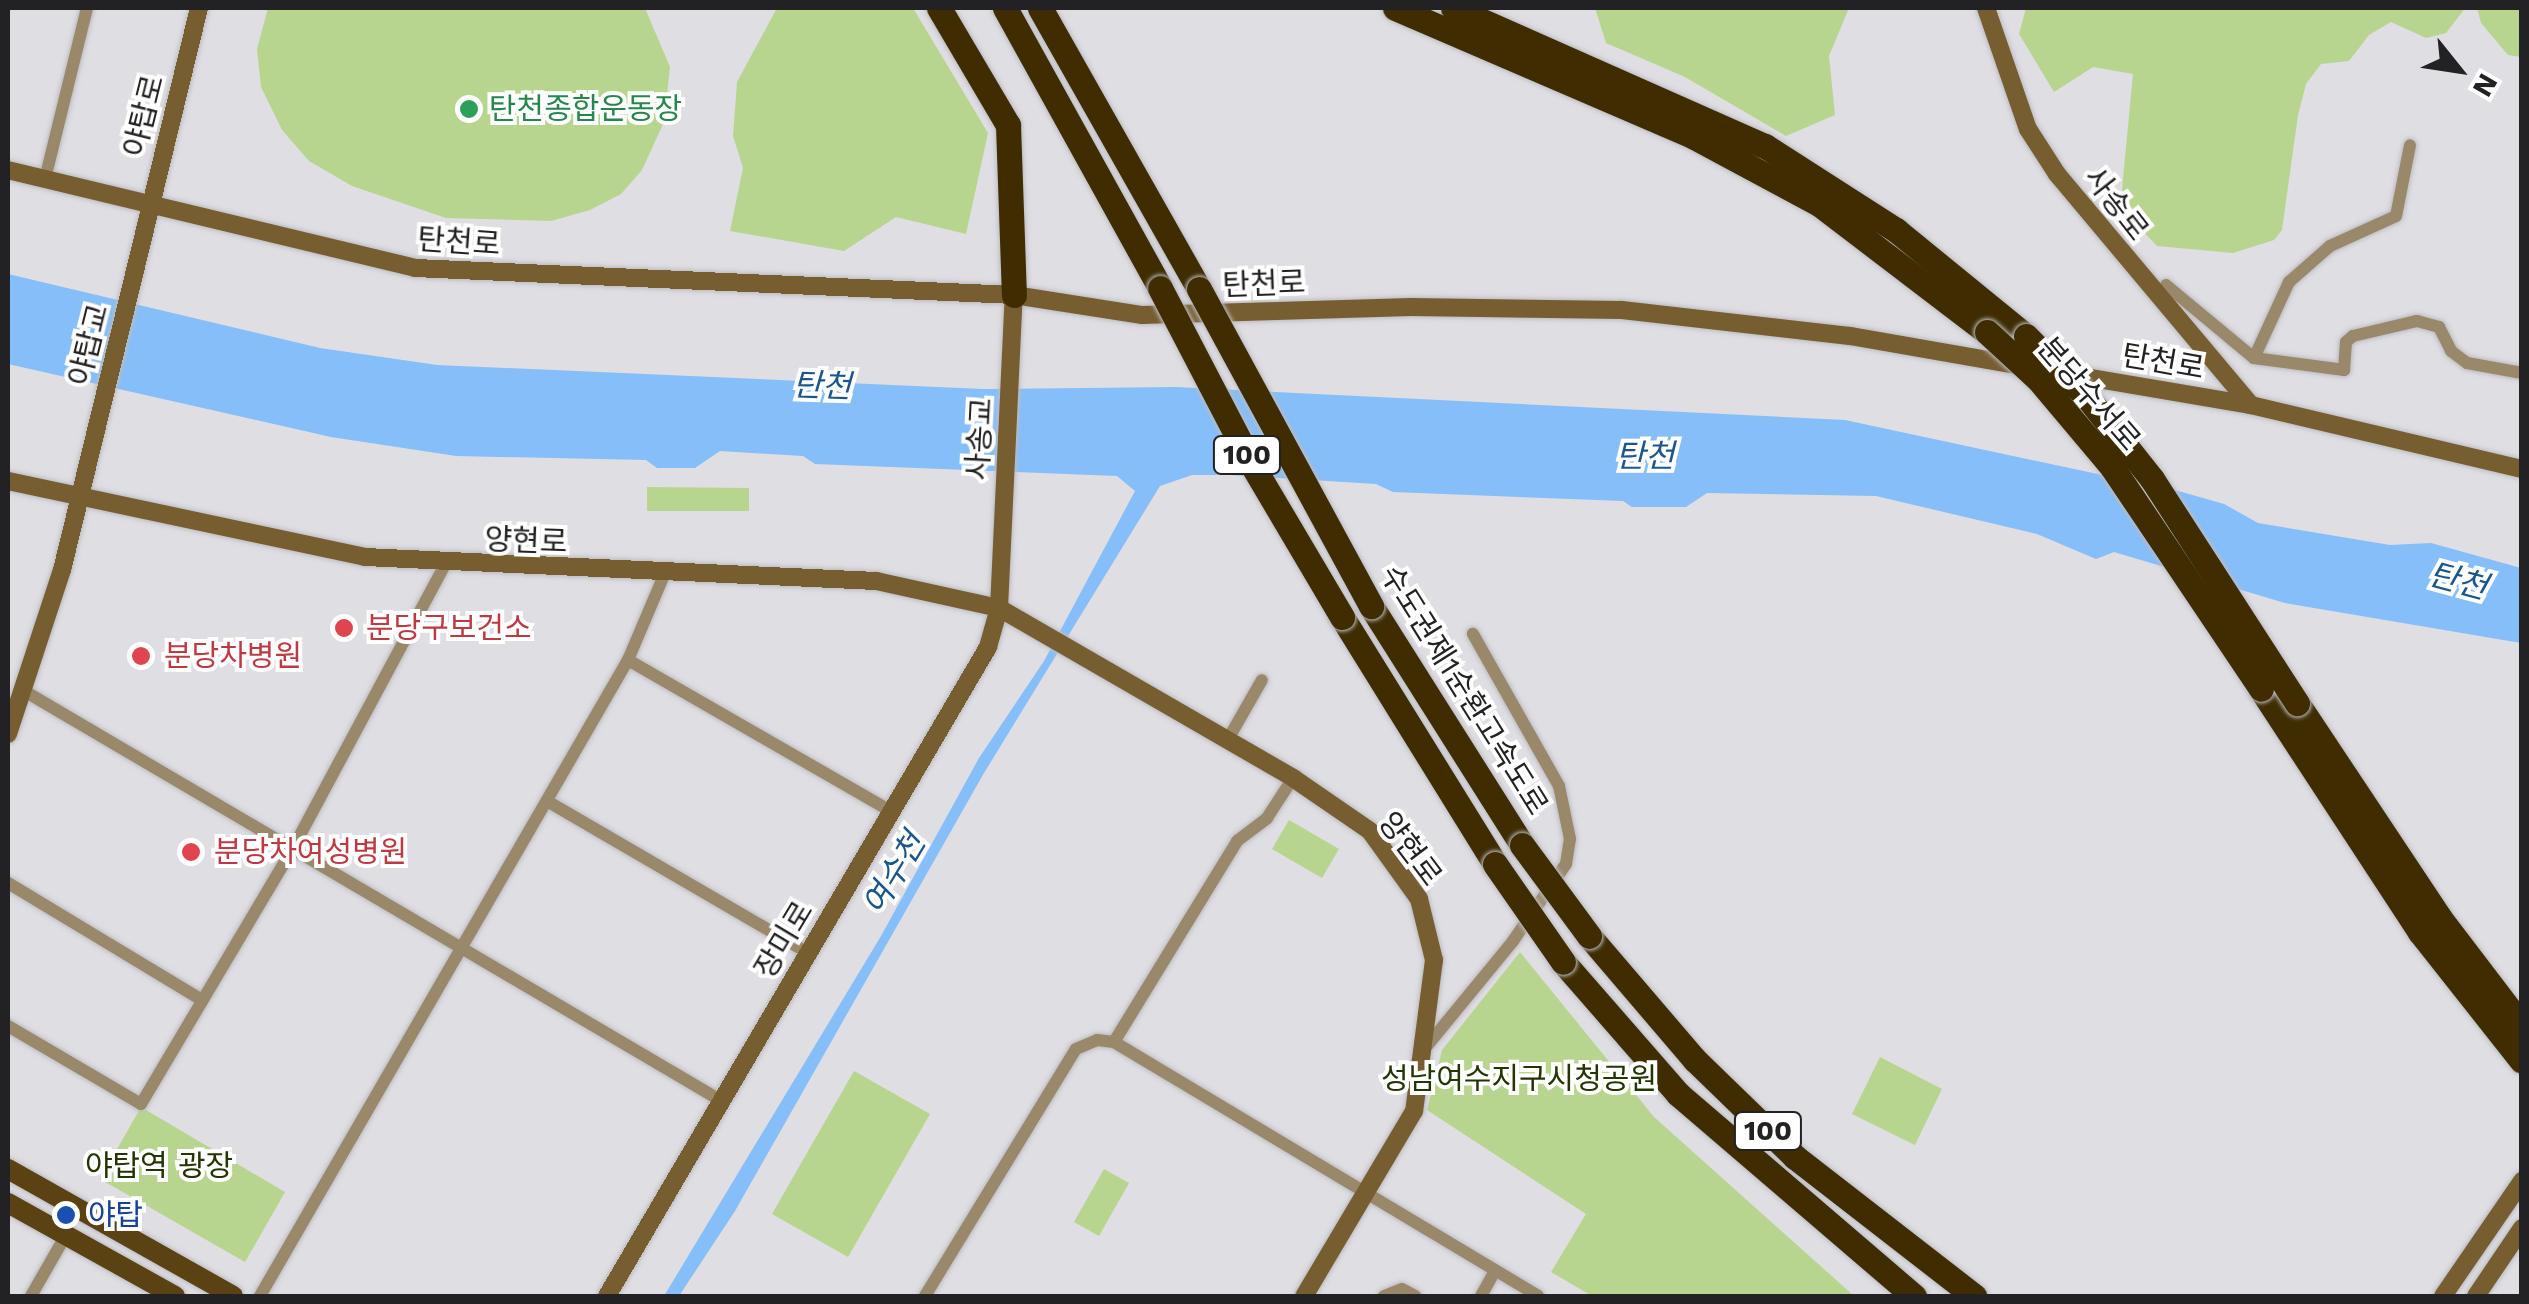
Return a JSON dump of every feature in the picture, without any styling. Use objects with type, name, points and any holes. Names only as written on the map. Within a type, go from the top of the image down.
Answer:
[{"type":"highway","points":[[939,8],[1008,125],[1014,295]]},
{"type":"highway","name":"100","points":[[1006,8],[1160,288],[1251,464],[1495,864],[1563,962],[1678,1094],[1914,1296]]},
{"type":"highway","name":"수도권제1순환고속도로","points":[[1040,8],[1199,289],[1371,606],[1522,844],[1589,936],[1695,1060],[1794,1157],[1974,1296]]},
{"type":"highway","name":"분당수서로","points":[[1395,8],[1694,137],[1819,204],[1987,332],[2038,379],[2112,467],[2420,932],[2522,1061]]},
{"type":"highway","name":"분당수서로","points":[[1453,8],[1764,146],[1896,230],[2026,336],[2087,396],[2152,479],[2439,916],[2522,1026]]},
{"type":"main road","name":"야탑로","points":[[143,239],[199,8]]},
{"type":"main road","name":"사송로","points":[[1986,8],[2028,129],[2057,174],[2251,406]]},
{"type":"main road","name":"탄천로","points":[[8,170],[150,208],[415,268],[1014,295],[1142,315],[1411,306],[1622,310],[1850,336],[2251,406],[2522,469]]},
{"type":"main road","name":"야탑교","points":[[80,497],[143,239]]},
{"type":"main road","name":"사송교","points":[[999,608],[1014,295]]},
{"type":"main road","name":"양현로","points":[[8,481],[296,545],[444,566],[876,581],[999,608],[1293,778],[1370,831],[1419,899],[1434,960],[1426,1047],[1414,1111],[1304,1296]]},
{"type":"main road","points":[[8,734],[26,692],[80,497]]},
{"type":"main road","name":"장미로","points":[[608,1296],[988,648],[999,608]]},
{"type":"main road","points":[[8,1168],[232,1296]]},
{"type":"main road","points":[[2443,1296],[2522,1181]]},
{"type":"main road","points":[[8,1203],[175,1296]]},
{"type":"main road","points":[[2476,1296],[2522,1228]]},
{"type":"street","points":[[44,179],[87,8]]},
{"type":"street","points":[[2254,358],[2290,282],[2330,246],[2392,221],[2410,146]]},
{"type":"street","points":[[2166,285],[2254,358],[2344,370],[2346,342],[2353,336],[2417,321],[2438,327],[2451,351],[2467,363],[2522,373]]},
{"type":"street","points":[[8,1026],[141,1104],[292,850],[444,566]]},
{"type":"street","points":[[260,1296],[463,954],[628,660],[665,574]]},
{"type":"street","points":[[1426,1047],[1462,1009],[1555,879],[1570,838],[1559,786],[1473,634]]},
{"type":"street","points":[[628,660],[892,812]]},
{"type":"street","points":[[1227,741],[1262,680]]},
{"type":"street","points":[[26,692],[463,954],[720,1100]]},
{"type":"street","points":[[1114,1042],[1237,841],[1267,818],[1293,778]]},
{"type":"street","points":[[547,801],[808,953]]},
{"type":"street","points":[[8,883],[202,1000]]},
{"type":"street","points":[[926,1296],[1076,1049],[1097,1040],[1114,1042],[1538,1296]]},
{"type":"street","points":[[31,1296],[66,1235]]},
{"type":"street","points":[[1481,1296],[1495,1271]]},
{"type":"street","points":[[1384,1296],[1402,1289],[1415,1296]]},
{"type":"green space","name":"탄천종합운동장","points":[[268,8],[645,8],[670,67],[664,122],[642,170],[621,194],[590,210],[551,221],[446,218],[352,186],[309,161],[282,130],[261,87],[257,49]]},
{"type":"green space","points":[[777,8],[913,8],[988,133],[966,234],[896,217],[844,251],[730,231],[743,168],[733,136],[737,82]]},
{"type":"green space","points":[[1595,8],[1849,8],[1829,56],[1835,115],[1786,136],[1685,77],[1606,43]]},
{"type":"green space","points":[[2026,8],[2463,11],[2446,33],[2426,38],[2391,22],[2369,35],[2349,61],[2321,64],[2306,84],[2298,115],[2282,230],[2274,240],[2233,253],[2157,246],[2132,220],[2122,189],[2133,74],[2093,67],[2054,92],[2019,34]]},
{"type":"green space","points":[[2477,8],[2521,8],[2521,57],[2508,55],[2481,23]]},
{"type":"green space","points":[[647,487],[749,488],[749,511],[647,511]]},
{"type":"green space","points":[[1289,820],[1339,849],[1322,878],[1272,849]]},
{"type":"green space","name":"성남여수지구시청공원","points":[[1520,952],[1654,1117],[1854,1296],[1592,1296],[1551,1272],[1586,1214],[1427,1110],[1442,1050]]},
{"type":"green space","points":[[1880,1057],[1942,1089],[1915,1145],[1852,1114]]},
{"type":"green space","points":[[854,1071],[930,1114],[848,1257],[772,1214]]},
{"type":"green space","name":"야탑역 광장","points":[[141,1107],[285,1192],[245,1262],[100,1179]]},
{"type":"green space","points":[[1104,1169],[1129,1183],[1099,1236],[1074,1222]]},
{"type":"water","name":"탄천","points":[[8,274],[320,348],[437,365],[983,389],[1176,387],[1845,420],[2182,492],[2224,504],[2258,523],[2390,545],[2431,543],[2521,568],[2521,643],[2285,603],[2114,552],[2096,559],[2037,534],[1876,496],[1707,493],[1686,507],[1632,507],[1623,501],[1393,492],[1376,484],[1231,475],[1192,475],[1160,486],[984,773],[735,1211],[679,1296],[664,1296],[881,936],[979,758],[1044,661],[1135,491],[1117,476],[815,464],[803,456],[720,451],[695,468],[657,468],[646,460],[456,456],[331,437],[8,364]]},
{"type":"place","name":"탄천종합운동장","points":[[469,109]]},
{"type":"place","name":"분당구보건소","points":[[344,628]]},
{"type":"place","name":"분당차병원","points":[[141,656]]},
{"type":"place","name":"분당차여성병원","points":[[191,852]]},
{"type":"place","name":"야탑","points":[[66,1215]]},
{"type":"water label","name":"여수천","points":[[894,874]]}]
